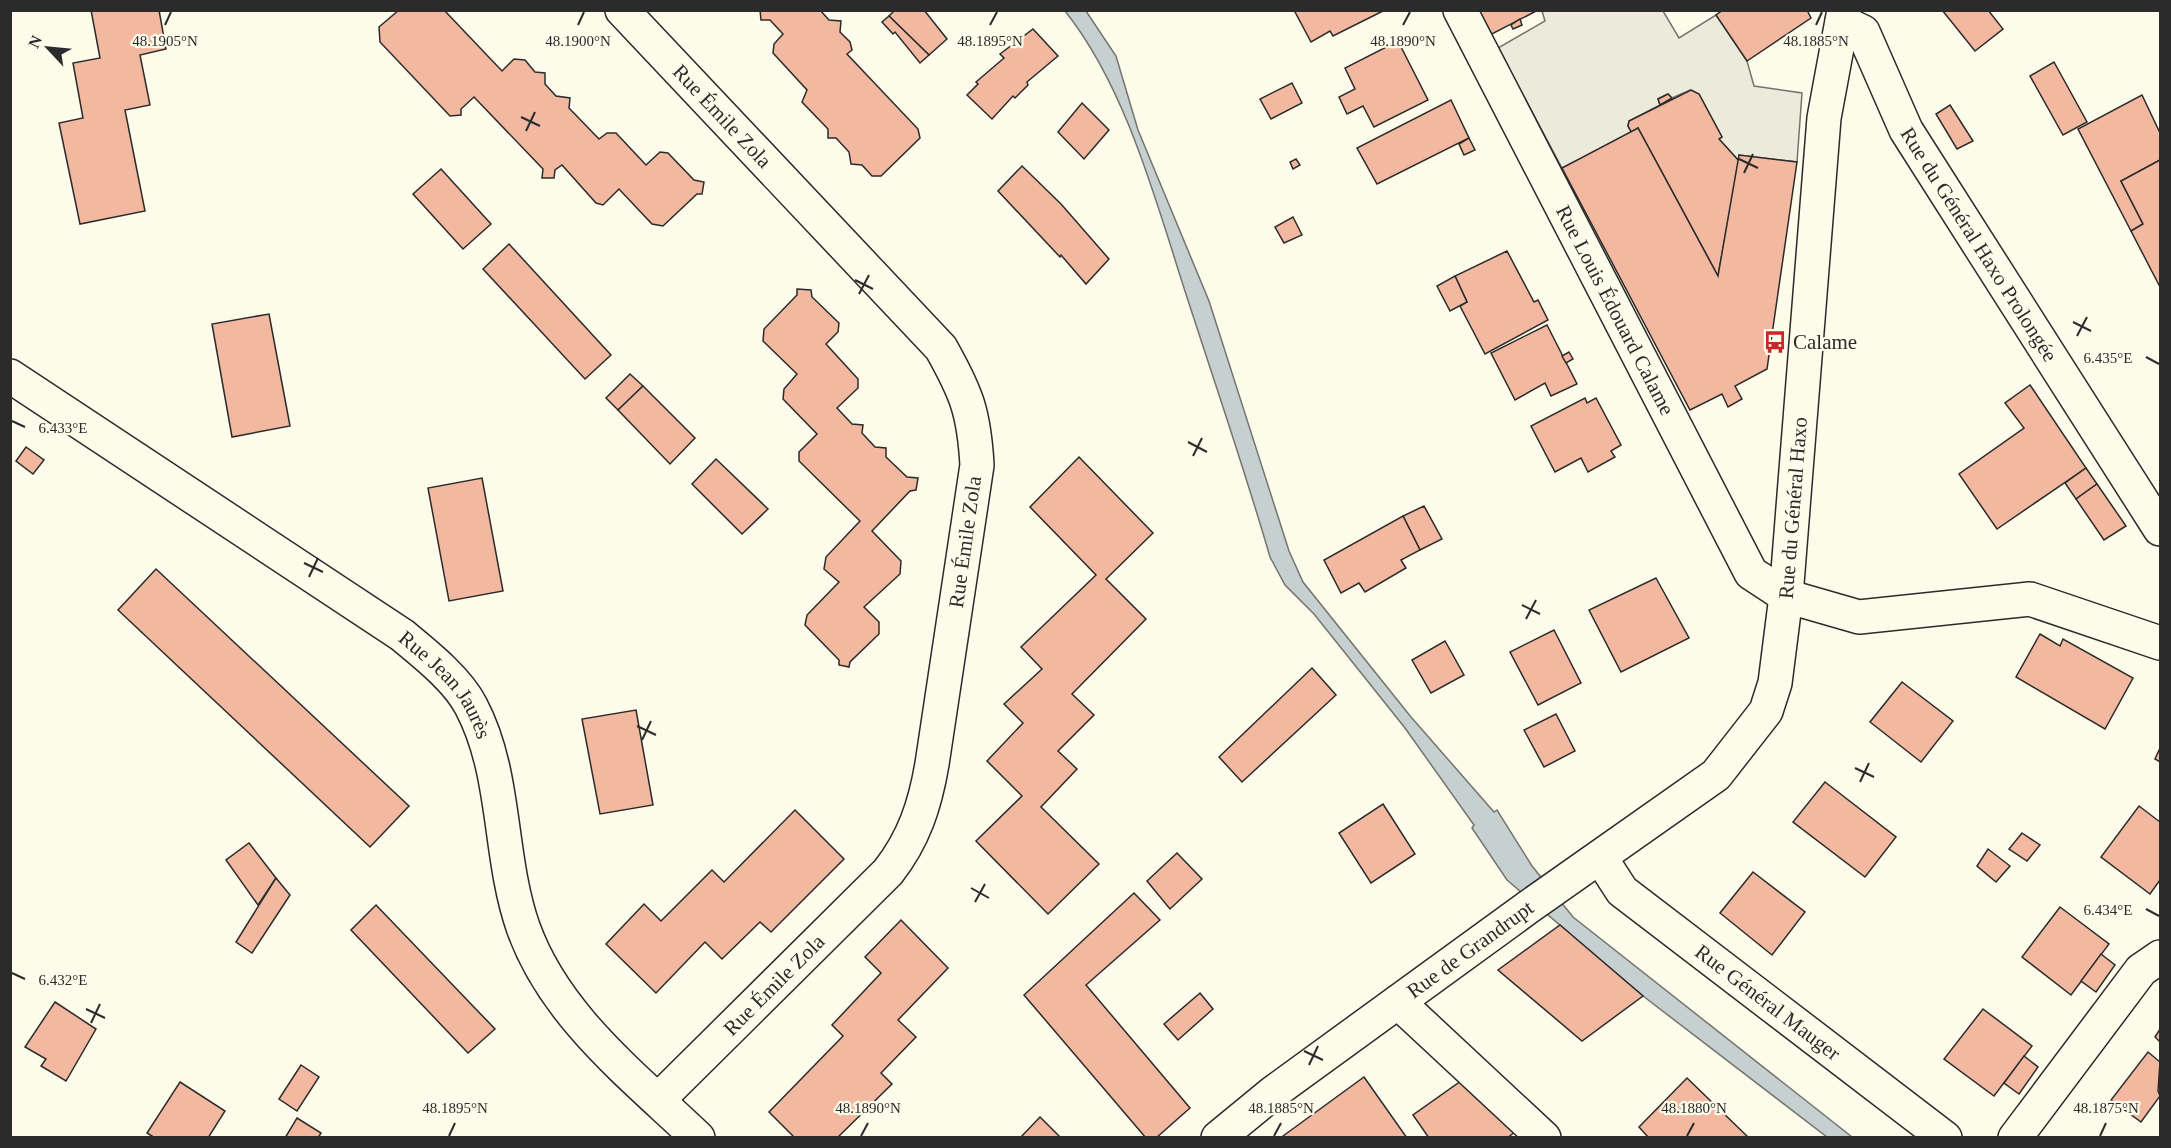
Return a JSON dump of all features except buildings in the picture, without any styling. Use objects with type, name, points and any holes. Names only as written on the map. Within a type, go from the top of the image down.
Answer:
[{"type":"street","name":"Rue Émile Zola","points":[[622,10],[941,348],[962,385],[974,424],[976,465],[925,805],[905,850],[888,872],[658,1100]]},
{"type":"street","name":"Rue Louis Édouard Calame","points":[[1460,10],[1751,573],[1786,596]]},
{"type":"street","name":"Rue du Général Haxo","points":[[1541,898],[1716,775],[1766,711],[1775,683],[1786,596],[1824,118],[1843,16]]},
{"type":"street","name":"Rue du Général Haxo Prolongée","points":[[1843,16],[1863,32],[1906,130],[2160,529]]},
{"type":"street","name":"Rue Jean Jaurès","points":[[10,376],[402,635],[433,660],[471,705],[495,772],[502,835],[523,927],[553,991],[594,1038],[698,1137]]},
{"type":"street","points":[[1786,596],[1859,617],[2030,599],[2160,643]]},
{"type":"street","name":"Rue Général Mauger","points":[[1600,857],[1622,891],[1945,1137]]},
{"type":"street","name":"Rue de Grandrupt","points":[[1218,1137],[1274,1092],[1541,898]]},
{"type":"street","points":[[2015,1137],[2141,970],[2160,957]]},
{"type":"street","name":"Rue de Grandrupt","points":[[1398,1002],[1544,1137]]},
{"type":"shaded area","points":[[1065,11],[1086,11],[1116,56],[1138,130],[1209,301],[1289,551],[1303,582],[1411,717],[1494,812],[1497,810],[1532,866],[1573,917],[1852,1137],[1827,1137],[1643,996],[1507,880],[1472,828],[1474,825],[1405,728],[1314,614],[1285,585],[1270,557],[1162,217],[1136,144],[1105,73]]},
{"type":"shaded area","points":[[1542,11],[1663,11],[1679,38],[1716,15],[1747,61],[1754,86],[1802,93],[1797,162],[1739,155],[1739,161],[1719,139],[1722,137],[1699,94],[1690,90],[1672,98],[1668,94],[1658,99],[1660,105],[1629,121],[1628,126],[1632,133],[1562,168],[1498,48],[1545,21]]},
{"type":"place","name":"Calame","points":[[1775,342]]}]
